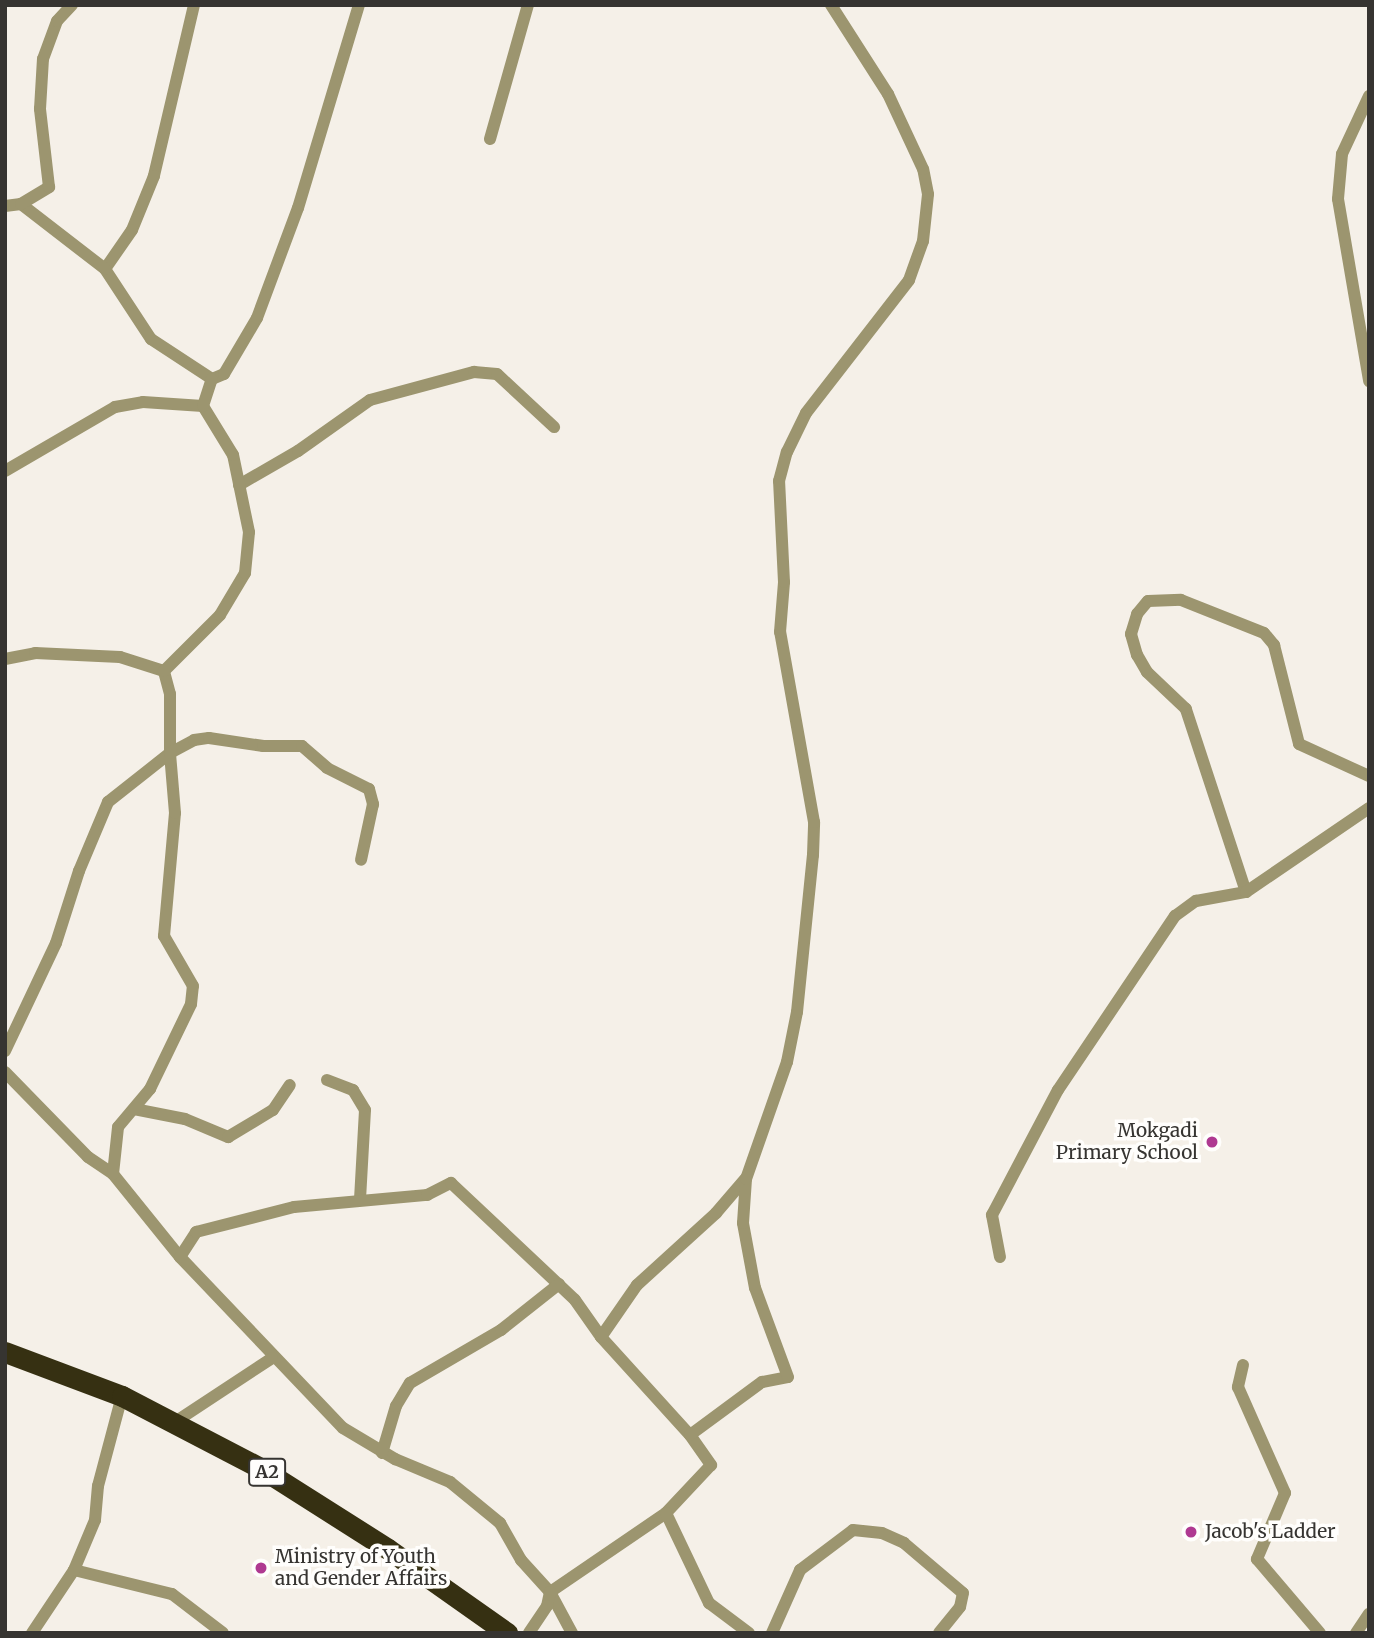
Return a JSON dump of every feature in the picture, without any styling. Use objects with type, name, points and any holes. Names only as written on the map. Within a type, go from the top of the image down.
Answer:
[{"type":"highway","name":"A2","points":[[5,1352],[122,1396],[175,1422],[332,1513],[507,1633]]},
{"type":"street","points":[[5,206],[21,204],[49,187],[40,109],[43,59],[57,21],[72,5]]},
{"type":"street","points":[[105,269],[132,230],[154,176],[194,5]]},
{"type":"street","points":[[164,671],[220,615],[245,573],[249,532],[233,455],[203,406],[212,379],[224,374],[257,318],[298,208],[359,5]]},
{"type":"street","points":[[490,139],[528,5]]},
{"type":"street","points":[[690,1435],[762,1382],[788,1377],[765,1322],[748,1262],[743,1223],[746,1179],[787,1062],[797,1012],[813,855],[814,822],[780,632],[783,582],[779,481],[787,452],[806,413],[909,280],[923,241],[928,194],[923,169],[888,94],[831,5]]},
{"type":"street","points":[[1369,96],[1342,154],[1338,199],[1369,381]]},
{"type":"street","points":[[21,204],[105,269],[151,340],[212,379]]},
{"type":"street","points":[[239,485],[298,451],[370,400],[461,374],[497,374],[554,427]]},
{"type":"street","points":[[5,471],[115,407],[143,402],[203,406]]},
{"type":"street","points":[[1246,892],[1186,709],[1147,672],[1137,655],[1131,634],[1137,614],[1148,601],[1181,600],[1264,634],[1275,645],[1299,744],[1369,776]]},
{"type":"street","points":[[5,659],[35,653],[108,656],[164,671]]},
{"type":"street","points":[[113,1174],[118,1127],[150,1089],[191,1004],[193,986],[164,936],[175,813],[170,753],[170,694],[164,671]]},
{"type":"street","points":[[5,1051],[56,943],[79,871],[108,802],[170,753],[194,740],[209,738],[263,746],[302,746],[327,768],[369,789],[373,804],[361,860]]},
{"type":"street","points":[[1000,1257],[992,1215],[1058,1090],[1175,916],[1196,901],[1246,892],[1369,808]]},
{"type":"street","points":[[5,1072],[88,1157],[113,1174],[180,1257],[272,1357],[343,1428],[382,1453],[465,1491],[500,1523],[521,1560],[550,1592],[572,1633]]},
{"type":"street","points":[[327,1080],[353,1090],[365,1110],[360,1200]]},
{"type":"street","points":[[134,1109],[185,1119],[228,1137],[274,1110],[290,1085]]},
{"type":"street","points":[[601,1338],[638,1285],[716,1213],[746,1179]]},
{"type":"street","points":[[180,1257],[196,1232],[293,1207],[427,1195],[444,1183],[458,1185],[559,1284],[601,1338],[690,1435],[710,1460],[710,1468],[666,1513],[550,1592],[547,1606],[529,1633]]},
{"type":"street","points":[[382,1453],[396,1406],[410,1383],[501,1329],[559,1284]]},
{"type":"street","points":[[175,1422],[272,1357]]},
{"type":"street","points":[[1243,1366],[1238,1387],[1285,1493],[1257,1559],[1320,1633]]},
{"type":"street","points":[[32,1633],[74,1570],[98,1512],[98,1486],[122,1396]]},
{"type":"street","points":[[666,1513],[709,1603],[749,1633]]},
{"type":"street","points":[[772,1633],[800,1570],[853,1530],[882,1534],[904,1544],[963,1593],[960,1607],[939,1633]]},
{"type":"street","points":[[74,1570],[172,1594],[223,1633]]},
{"type":"street","points":[[1356,1633],[1369,1615]]},
{"type":"place","name":"Mokgadi Primary School","points":[[1212,1142]]},
{"type":"place","name":"Jacob's Ladder","points":[[1191,1532]]},
{"type":"place","name":"Ministry of Youth and Gender Affairs","points":[[261,1568]]}]
